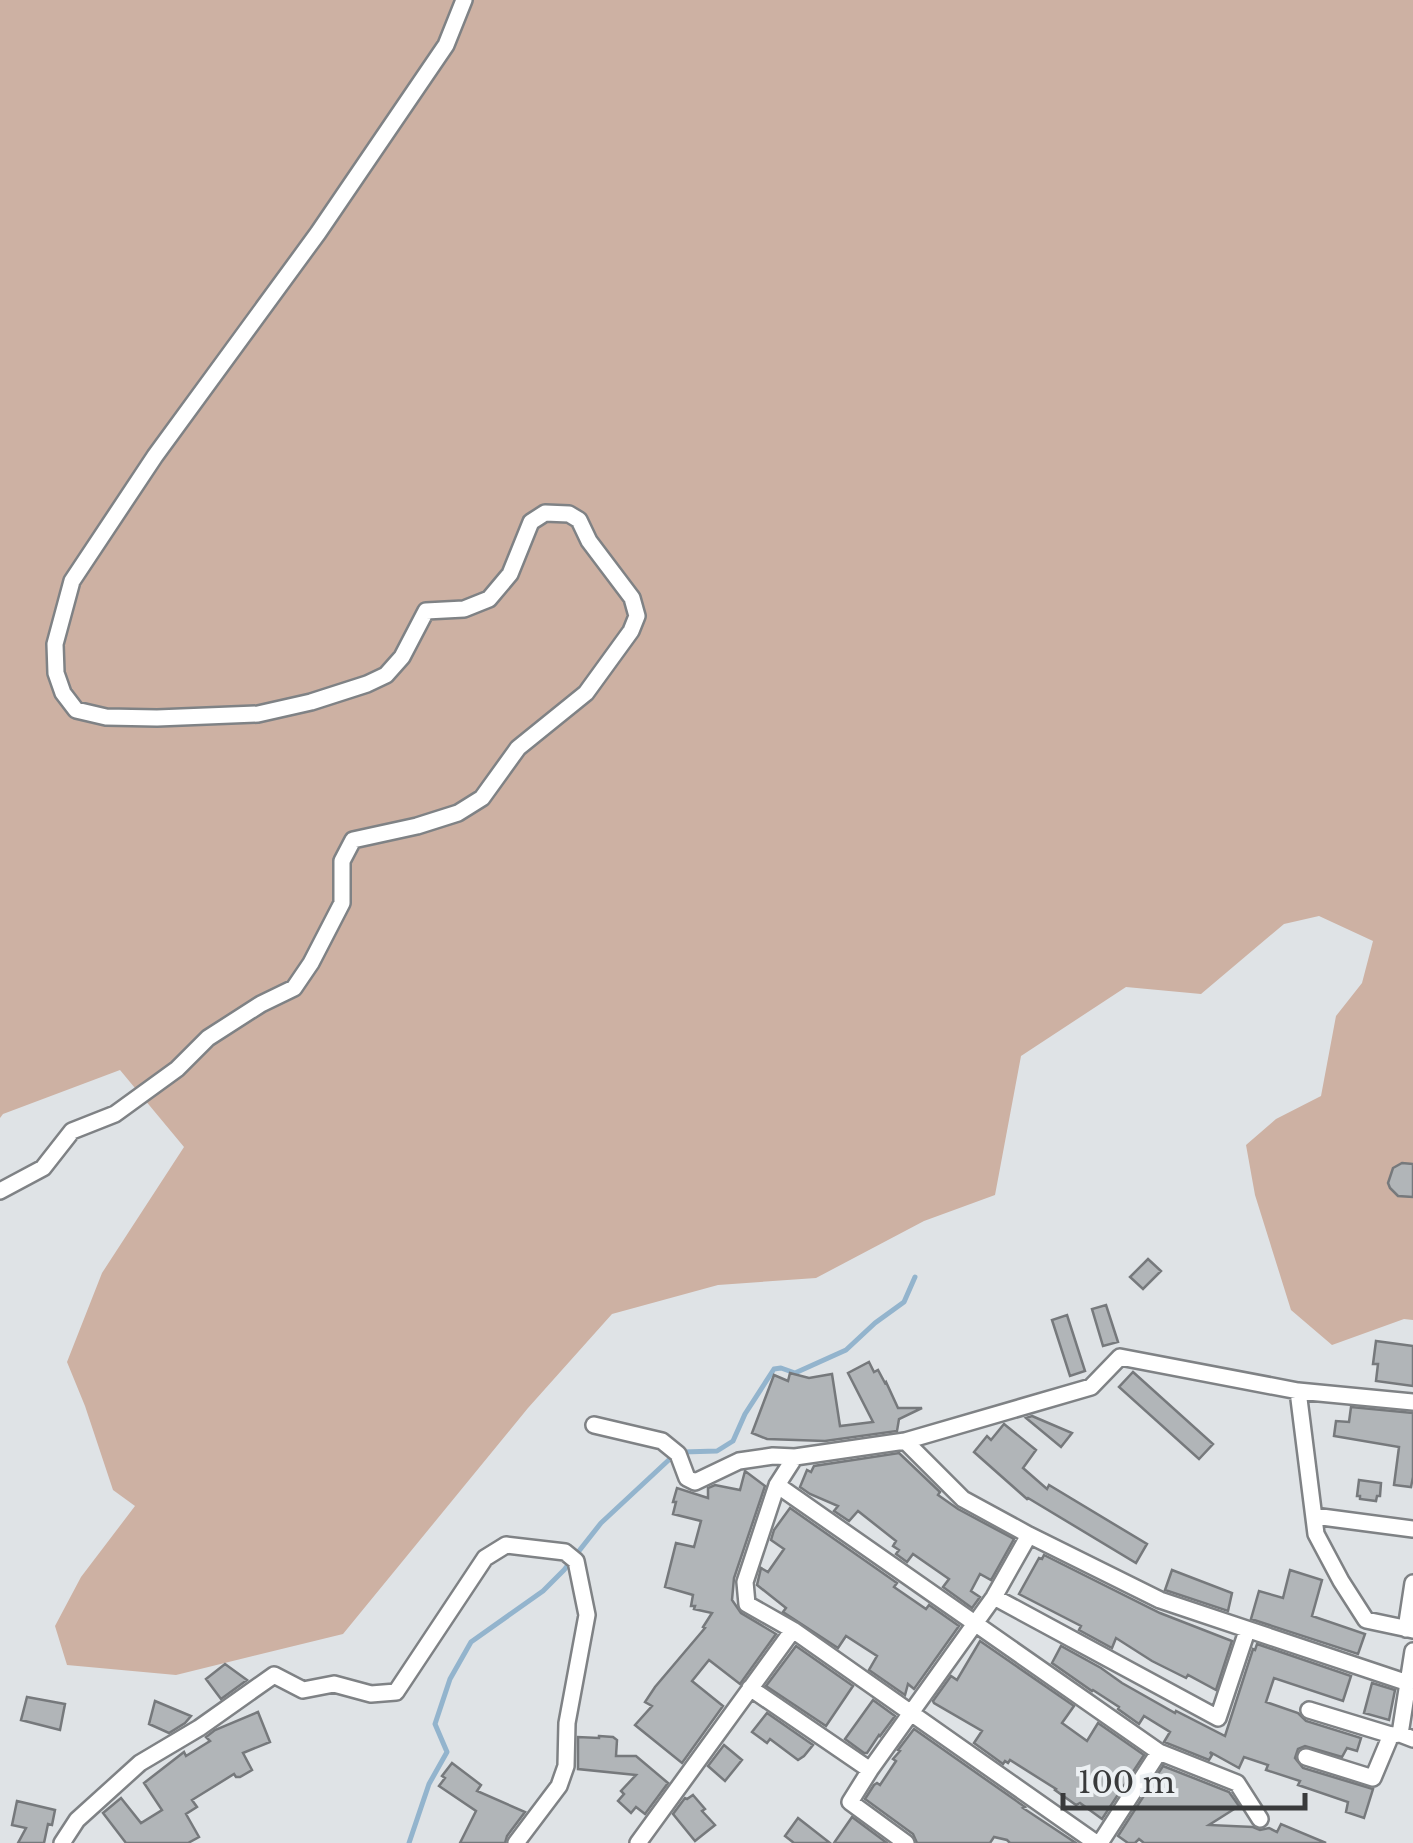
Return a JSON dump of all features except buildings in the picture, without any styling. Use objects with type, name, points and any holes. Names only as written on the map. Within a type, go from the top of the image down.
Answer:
[{"type":"street","points":[[0,1191],[43,1168],[72,1131],[115,1114],[177,1069],[208,1038],[294,988],[342,903],[342,861],[353,840],[458,813],[482,798],[518,748],[586,693],[637,616],[632,598],[579,520],[569,514],[545,512],[531,522],[510,574],[489,600],[464,610],[426,611],[402,656],[386,674],[367,684],[258,714],[106,717],[76,710],[63,693],[56,672],[54,644],[72,581],[154,456],[318,233],[446,45],[464,0]]},
{"type":"street","points":[[594,1425],[662,1441],[678,1454],[686,1478],[695,1482],[739,1461],[905,1441],[1091,1387],[1120,1357],[1298,1391],[1413,1402]]},
{"type":"street","points":[[1298,1391],[1316,1534],[1341,1582],[1366,1620],[1410,1630],[1413,1583]]},
{"type":"street","points":[[905,1441],[962,1499],[1160,1600],[1408,1683]]},
{"type":"street","points":[[795,1456],[777,1485],[745,1582],[748,1604],[794,1630],[1098,1843],[1159,1752]]},
{"type":"street","points":[[777,1485],[1159,1752],[1237,1783],[1260,1819]]},
{"type":"street","points":[[1314,1516],[1413,1529]]},
{"type":"street","points":[[906,1843],[850,1802],[994,1597],[1028,1535]]},
{"type":"street","points":[[62,1843],[77,1820],[140,1763],[200,1728],[274,1675],[303,1690],[334,1684],[370,1694],[396,1692],[485,1558],[506,1545],[565,1552],[576,1561],[587,1615],[566,1723],[566,1766],[559,1786],[516,1843]]},
{"type":"street","points":[[994,1597],[1218,1718],[1248,1631]]},
{"type":"street","points":[[638,1843],[794,1630]]},
{"type":"street","points":[[1306,1757],[1373,1778],[1401,1736],[1413,1651]]},
{"type":"street","points":[[750,1688],[870,1770]]},
{"type":"street","points":[[1309,1710],[1401,1736]]},
{"type":"shaded area","points":[[0,0],[1413,0],[1413,1320],[1404,1319],[1332,1345],[1291,1310],[1255,1195],[1246,1145],[1276,1119],[1321,1096],[1336,1016],[1362,983],[1373,941],[1319,916],[1284,924],[1201,994],[1126,987],[1021,1056],[995,1195],[924,1221],[816,1278],[718,1285],[612,1314],[528,1408],[343,1634],[176,1675],[67,1665],[55,1626],[81,1577],[135,1506],[113,1490],[67,1362],[102,1273],[184,1147],[120,1070],[0,1118]]},
{"type":"waterway","points":[[683,1452],[717,1451],[733,1441],[774,1369],[795,1373],[846,1350],[904,1302],[915,1277]]},
{"type":"waterway","points":[[409,1843],[429,1784],[447,1752],[435,1724],[450,1679],[471,1642],[543,1591],[601,1523],[673,1456]]}]
